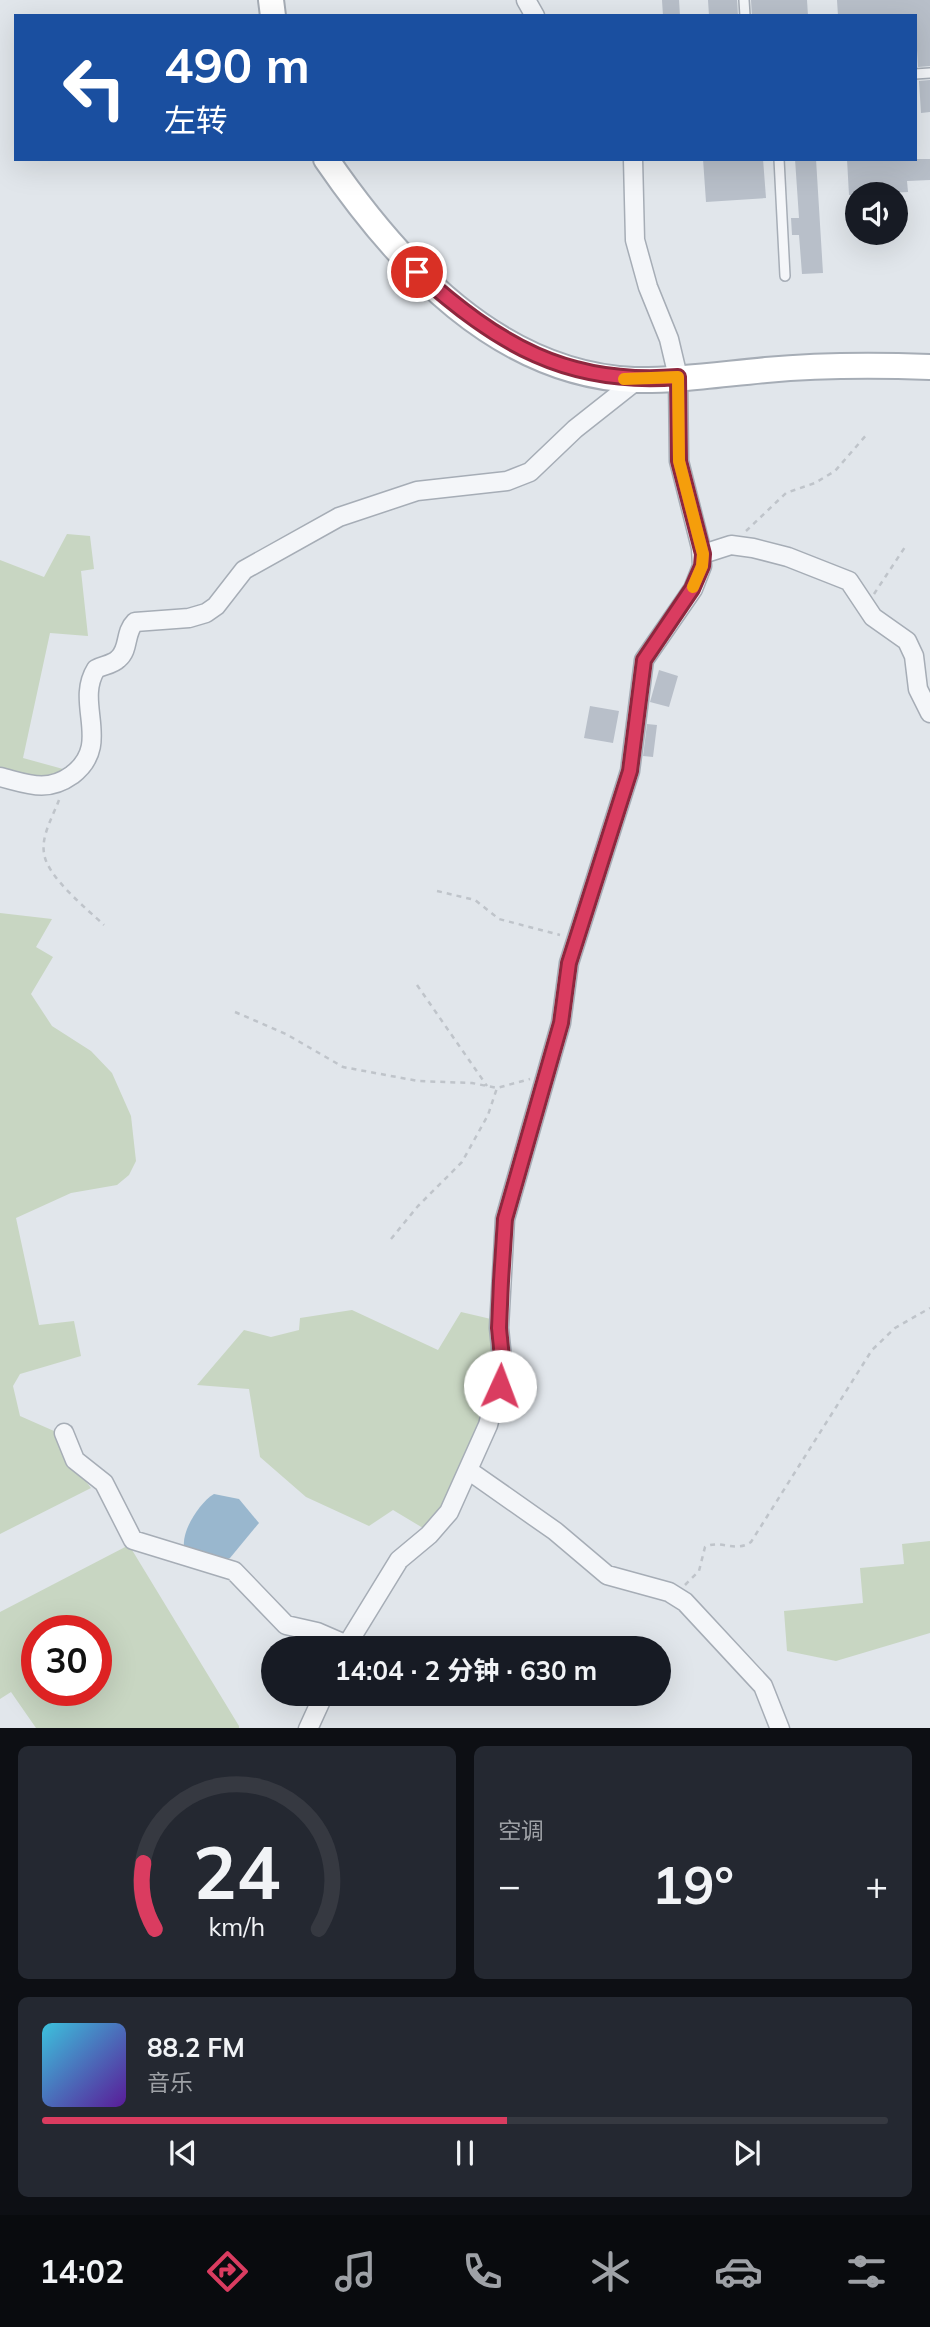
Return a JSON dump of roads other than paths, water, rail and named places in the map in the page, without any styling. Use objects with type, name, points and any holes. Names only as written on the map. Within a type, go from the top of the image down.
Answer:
[{"type":"street","points":[[327,161],[368,218],[401,255],[456,306],[485,328],[544,360],[598,376],[637,380],[839,365],[930,367]]},
{"type":"street","points":[[353,1636],[399,1560],[429,1535],[449,1512],[500,1386],[503,1368],[499,1328],[505,1219],[548,1073],[576,939],[630,771],[644,660],[692,589],[702,566],[703,554],[679,461],[678,377],[669,340],[648,287],[635,240],[633,161]]},
{"type":"street","points":[[0,777],[39,788],[51,787],[84,765],[92,749],[93,674],[96,669],[113,663],[122,655],[128,631],[135,622],[189,618],[206,613],[216,606],[244,570],[339,517],[417,491],[507,481],[530,472],[576,429],[637,380]]},
{"type":"street","points":[[703,554],[731,545],[788,557],[849,581],[877,621],[907,641],[914,656],[918,689],[930,713]]},
{"type":"street","points":[[64,1433],[75,1461],[104,1483],[133,1540],[234,1571],[286,1625],[325,1636]]},
{"type":"street","points":[[468,1470],[555,1531],[607,1575],[669,1592],[685,1602],[764,1686],[780,1728]]},
{"type":"street","points":[[308,1728],[318,1706]]},
{"type":"lane","points":[[779,161],[785,275]]},
{"type":"water","points":[[214,1494],[239,1499],[259,1523],[230,1558],[225,1560],[184,1546],[186,1532],[193,1517]]}]
